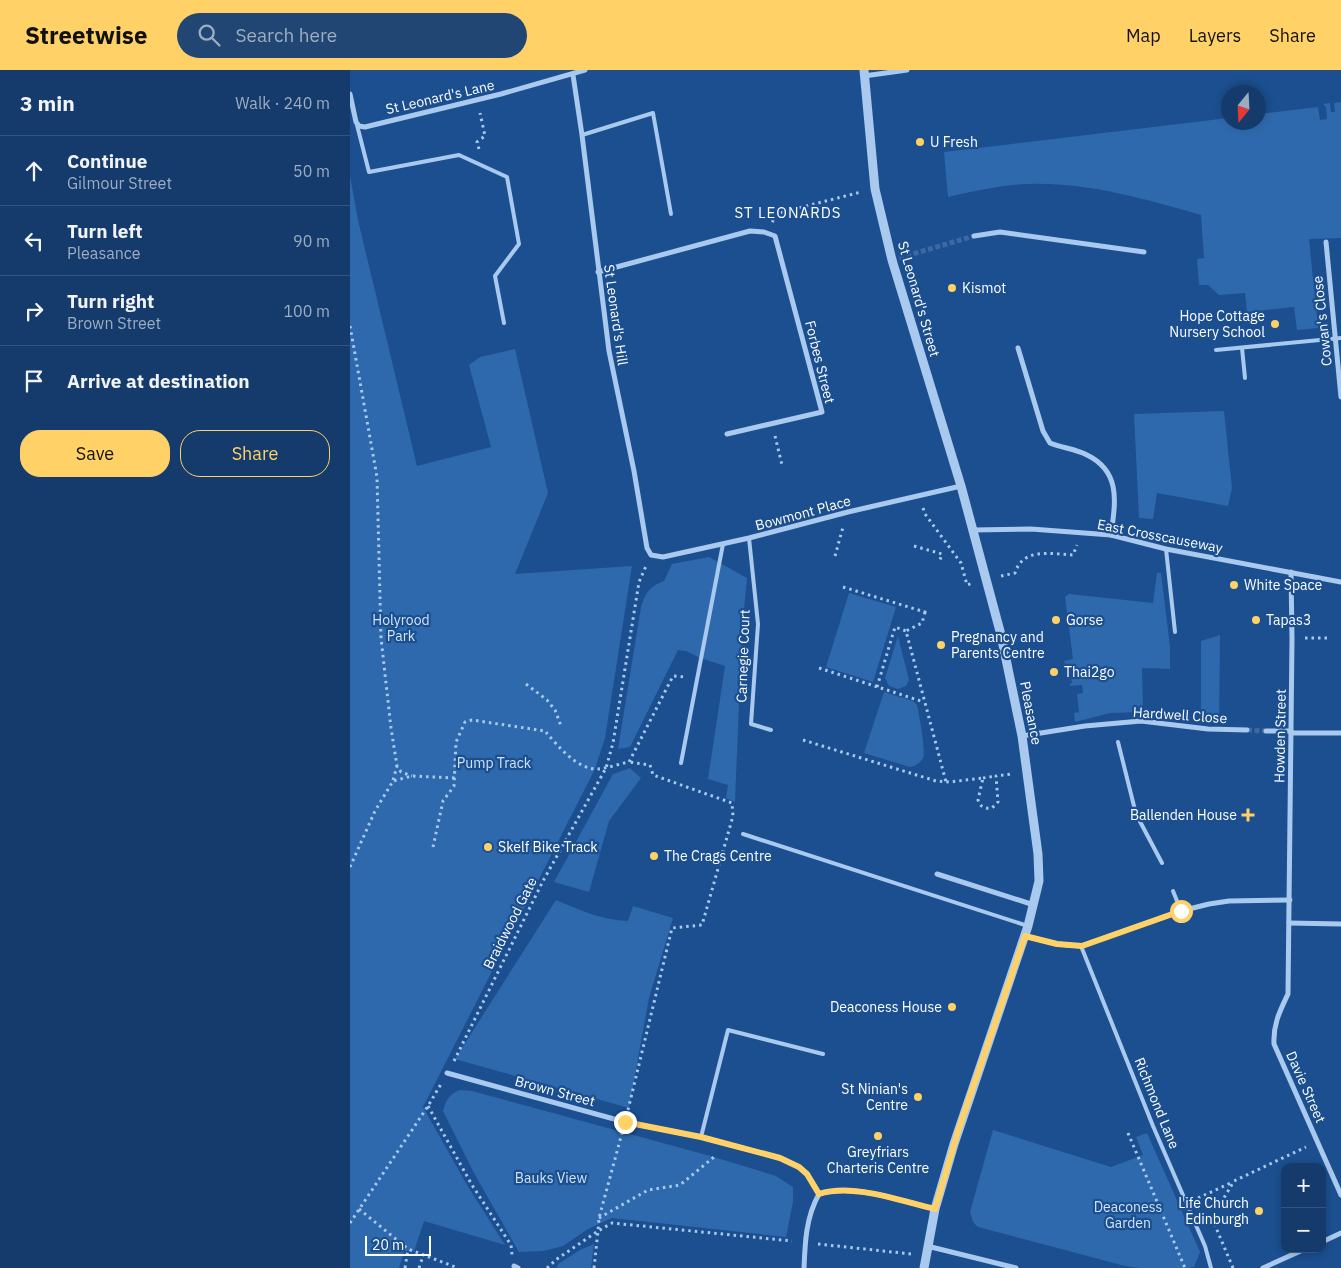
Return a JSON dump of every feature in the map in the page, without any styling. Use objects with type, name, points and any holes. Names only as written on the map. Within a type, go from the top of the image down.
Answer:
[{"type":"street","name":"St Leonard's Lane","points":[[357,125],[365,126],[478,100],[573,75],[585,70]]},
{"type":"street","points":[[864,73],[907,70]]},
{"type":"street","name":"St Leonard's Street","points":[[864,73],[875,189],[892,260],[973,530]]},
{"type":"street","name":"St Leonard's Hill","points":[[573,75],[608,351],[651,555]]},
{"type":"street","points":[[350,94],[357,125]]},
{"type":"street","points":[[598,272],[750,231],[764,232]]},
{"type":"street","name":"Forbes Street","points":[[727,434],[822,412],[775,236],[764,232]]},
{"type":"street","points":[[974,236],[1000,232],[1144,252]]},
{"type":"street","name":"Cowan's Close","points":[[1326,242],[1338,339],[1341,397]]},
{"type":"street","points":[[1018,348],[1043,431],[1050,443],[1087,455],[1103,466],[1110,479],[1116,495],[1111,535]]},
{"type":"street","name":"Bowmont Place","points":[[651,555],[663,557],[723,544],[961,486]]},
{"type":"street","name":"East Crosscauseway","points":[[973,530],[1031,529],[1111,535],[1166,550],[1341,582]]},
{"type":"street","name":"Pleasance","points":[[924,1268],[935,1209],[959,1128],[1025,936],[1039,881],[1039,861],[1022,736],[1001,635],[973,530]]},
{"type":"street","name":"Howden Street","points":[[1274,1044],[1276,1018],[1288,994],[1291,572]]},
{"type":"street","name":"Hardwell Close","points":[[1022,736],[1085,726],[1141,721],[1208,729],[1248,730]]},
{"type":"street","points":[[1266,731],[1341,732]]},
{"type":"street","points":[[937,874],[1034,905]]},
{"type":"street","points":[[1025,936],[1057,944],[1082,946],[1181,911],[1218,902],[1290,900]]},
{"type":"street","points":[[1289,923],[1341,924]]},
{"type":"street","name":"Davie Street","points":[[1274,1044],[1341,1195]]},
{"type":"street","name":"Brown Street","points":[[448,1073],[625,1122],[701,1137],[789,1161],[807,1174],[819,1194]]},
{"type":"street","points":[[804,1268],[805,1243],[810,1212],[819,1194],[834,1190],[854,1190],[935,1209]]},
{"type":"street","points":[[1326,1240],[1341,1234]]},
{"type":"street","points":[[927,1246],[1016,1268]]},
{"type":"street","points":[[1263,1268],[1296,1253]]},
{"type":"lane","points":[[561,70],[564,77]]},
{"type":"lane","points":[[582,135],[653,113],[671,214]]},
{"type":"lane","points":[[357,125],[369,172],[459,155],[507,176],[519,244],[496,276],[504,323]]},
{"type":"lane","points":[[1216,350],[1338,339]]},
{"type":"lane","points":[[1242,348],[1244,378]]},
{"type":"lane","name":"Carnegie Court","points":[[749,538],[758,624],[751,724],[771,730]]},
{"type":"lane","points":[[681,763],[723,544]]},
{"type":"lane","points":[[1166,550],[1175,632]]},
{"type":"lane","points":[[1118,742],[1136,814],[1162,863]]},
{"type":"lane","points":[[743,834],[1028,926]]},
{"type":"lane","points":[[1173,891],[1181,911]]},
{"type":"lane","name":"Richmond Lane","points":[[1082,946],[1153,1126],[1204,1246],[1211,1268]]},
{"type":"lane","points":[[701,1137],[728,1030],[822,1054]]},
{"type":"path","points":[[478,100],[485,136],[477,142],[482,166]]},
{"type":"path","points":[[764,232],[779,213],[875,189]]},
{"type":"path","points":[[350,326],[377,477],[381,638],[391,728],[398,766],[401,772],[412,776],[455,778]]},
{"type":"path","points":[[772,424],[782,464]]},
{"type":"path","points":[[834,556],[848,512]]},
{"type":"path","points":[[914,546],[942,554],[940,560]]},
{"type":"path","name":"Braidwood Gate","points":[[350,1223],[448,1073],[543,882],[606,768],[613,743],[639,582],[651,555]]},
{"type":"path","points":[[843,587],[925,610],[922,622],[906,631],[895,627],[877,687]]},
{"type":"path","points":[[906,631],[946,782]]},
{"type":"path","points":[[1308,638],[1327,638]]},
{"type":"path","points":[[819,668],[925,702]]},
{"type":"path","points":[[629,762],[673,676],[696,678]]},
{"type":"path","points":[[526,684],[556,710],[561,726]]},
{"type":"path","points":[[433,847],[443,800],[454,786],[456,742],[465,722],[472,720],[545,731],[559,748],[574,761],[595,769],[629,762],[650,765],[653,775],[732,803],[733,816],[702,925],[672,928],[635,1085],[599,1218],[594,1268]]},
{"type":"path","points":[[803,740],[913,775],[946,782],[1028,773]]},
{"type":"path","points":[[350,867],[375,810],[393,781],[398,766]]},
{"type":"path","points":[[393,781],[412,776]]},
{"type":"path","points":[[983,778],[978,800],[983,807],[992,808],[999,799],[996,776]]},
{"type":"path","points":[[428,1106],[472,1185],[511,1244],[516,1267]]},
{"type":"path","points":[[1128,1133],[1186,1268]]},
{"type":"path","points":[[1186,1203],[1318,1142]]},
{"type":"path","points":[[599,1218],[648,1190],[680,1185],[714,1157]]},
{"type":"path","points":[[1233,1268],[1212,1218],[1234,1181]]},
{"type":"path","points":[[359,1209],[408,1250],[458,1268]]},
{"type":"path","points":[[547,1268],[557,1259],[612,1223],[926,1255]]},
{"type":"path","points":[[405,1268],[408,1250]]},
{"type":"path","points":[[419,1268],[423,1256]]},
{"type":"green space","points":[[1341,102],[1341,238],[1309,239],[1318,328],[1297,330],[1294,307],[1247,312],[1245,293],[1219,295],[1208,285],[1199,285],[1197,259],[1204,258],[1201,215],[1115,193],[1050,184],[1008,186],[948,197],[944,152],[1221,119],[1221,130],[1266,130],[1266,113],[1318,107],[1320,120],[1327,119],[1326,107],[1323,104],[1330,103],[1331,112],[1335,112],[1334,103]]},
{"type":"green space","points":[[350,176],[358,220],[417,466],[491,447],[469,365],[480,357],[515,349],[548,493],[515,574],[632,566],[605,738],[595,769],[423,1107],[467,1185],[505,1245],[424,1221],[414,1251],[404,1251],[399,1268],[350,1268]]},
{"type":"green space","points":[[1224,411],[1232,488],[1228,506],[1157,493],[1153,519],[1139,518],[1134,414]]},
{"type":"green space","points":[[709,557],[747,578],[742,631],[735,802],[726,798],[728,785],[708,779],[725,666],[700,658],[686,651],[678,650],[630,747],[618,749],[641,607],[645,597],[651,588],[664,581],[672,564]]},
{"type":"green space","points":[[1157,573],[1161,573],[1170,647],[1170,669],[1142,668],[1143,712],[1110,713],[1075,722],[1074,713],[1079,712],[1077,694],[1083,693],[1082,685],[1070,686],[1072,683],[1070,672],[1068,672],[1064,661],[1073,659],[1065,597],[1069,594],[1153,603]]},
{"type":"green space","points":[[849,593],[896,607],[873,682],[826,667]]},
{"type":"green space","points":[[1220,635],[1219,724],[1209,724],[1201,721],[1201,641]]},
{"type":"green space","points":[[898,636],[909,680],[906,686],[898,689],[889,686],[885,678]]},
{"type":"green space","points":[[884,692],[913,701],[917,705],[924,754],[921,761],[914,766],[910,767],[864,753]]},
{"type":"green space","points":[[630,768],[641,778],[609,821],[589,892],[554,882],[613,774]]},
{"type":"green space","points":[[556,900],[609,919],[628,921],[633,906],[673,918],[649,998],[629,1108],[455,1059]]},
{"type":"green space","name":"Bauks View","points":[[460,1090],[472,1091],[714,1157],[776,1176],[793,1187],[793,1202],[786,1237],[612,1218],[588,1229],[563,1246],[544,1251],[519,1252],[474,1173],[443,1111],[448,1098]]},
{"type":"green space","name":"Deaconess Garden","points":[[993,1130],[1111,1167],[1143,1155],[1136,1137],[1147,1133],[1200,1252],[1194,1267],[1139,1268],[1125,1266],[978,1227],[973,1222],[970,1212]]},
{"type":"green space","points":[[594,1244],[591,1268],[557,1268],[558,1264],[580,1250]]},
{"type":"tunnel","points":[[892,260],[974,236]]},
{"type":"tunnel","points":[[1247,730],[1266,731]]},
{"type":"place","name":"U Fresh","points":[[920,142]]},
{"type":"place","name":"Kismot","points":[[952,288]]},
{"type":"place","name":"Hope Cottage Nursery School","points":[[1275,324]]},
{"type":"place","name":"White Space","points":[[1234,585]]},
{"type":"place","name":"Gorse","points":[[1056,620]]},
{"type":"place","name":"Tapas3","points":[[1256,620]]},
{"type":"place","name":"Pregnancy and Parents Centre","points":[[941,645]]},
{"type":"place","name":"Thai2go","points":[[1054,672]]},
{"type":"place","name":"Ballenden House","points":[[1248,815]]},
{"type":"place","name":"Skelf Bike Track","points":[[488,847]]},
{"type":"place","name":"The Crags Centre","points":[[654,856]]},
{"type":"place","name":"Deaconess House","points":[[952,1007]]},
{"type":"place","name":"St Ninian's Centre","points":[[918,1097]]},
{"type":"place","name":"Greyfriars Charteris Centre","points":[[878,1136]]},
{"type":"place","name":"Life Church Edinburgh","points":[[1259,1211]]},
{"type":"district","name":"ST LEONARDS","points":[[788,212]]},
{"type":"route","points":[[625,1122],[701,1137],[789,1161],[807,1174],[819,1194],[834,1190],[854,1190],[935,1209],[959,1128],[1025,936],[1057,944],[1082,946],[1181,911]]},
{"type":"park label","name":"Holyrood Park","points":[[401,628]]},
{"type":"park label","name":"Pump Track","points":[[494,763]]}]
